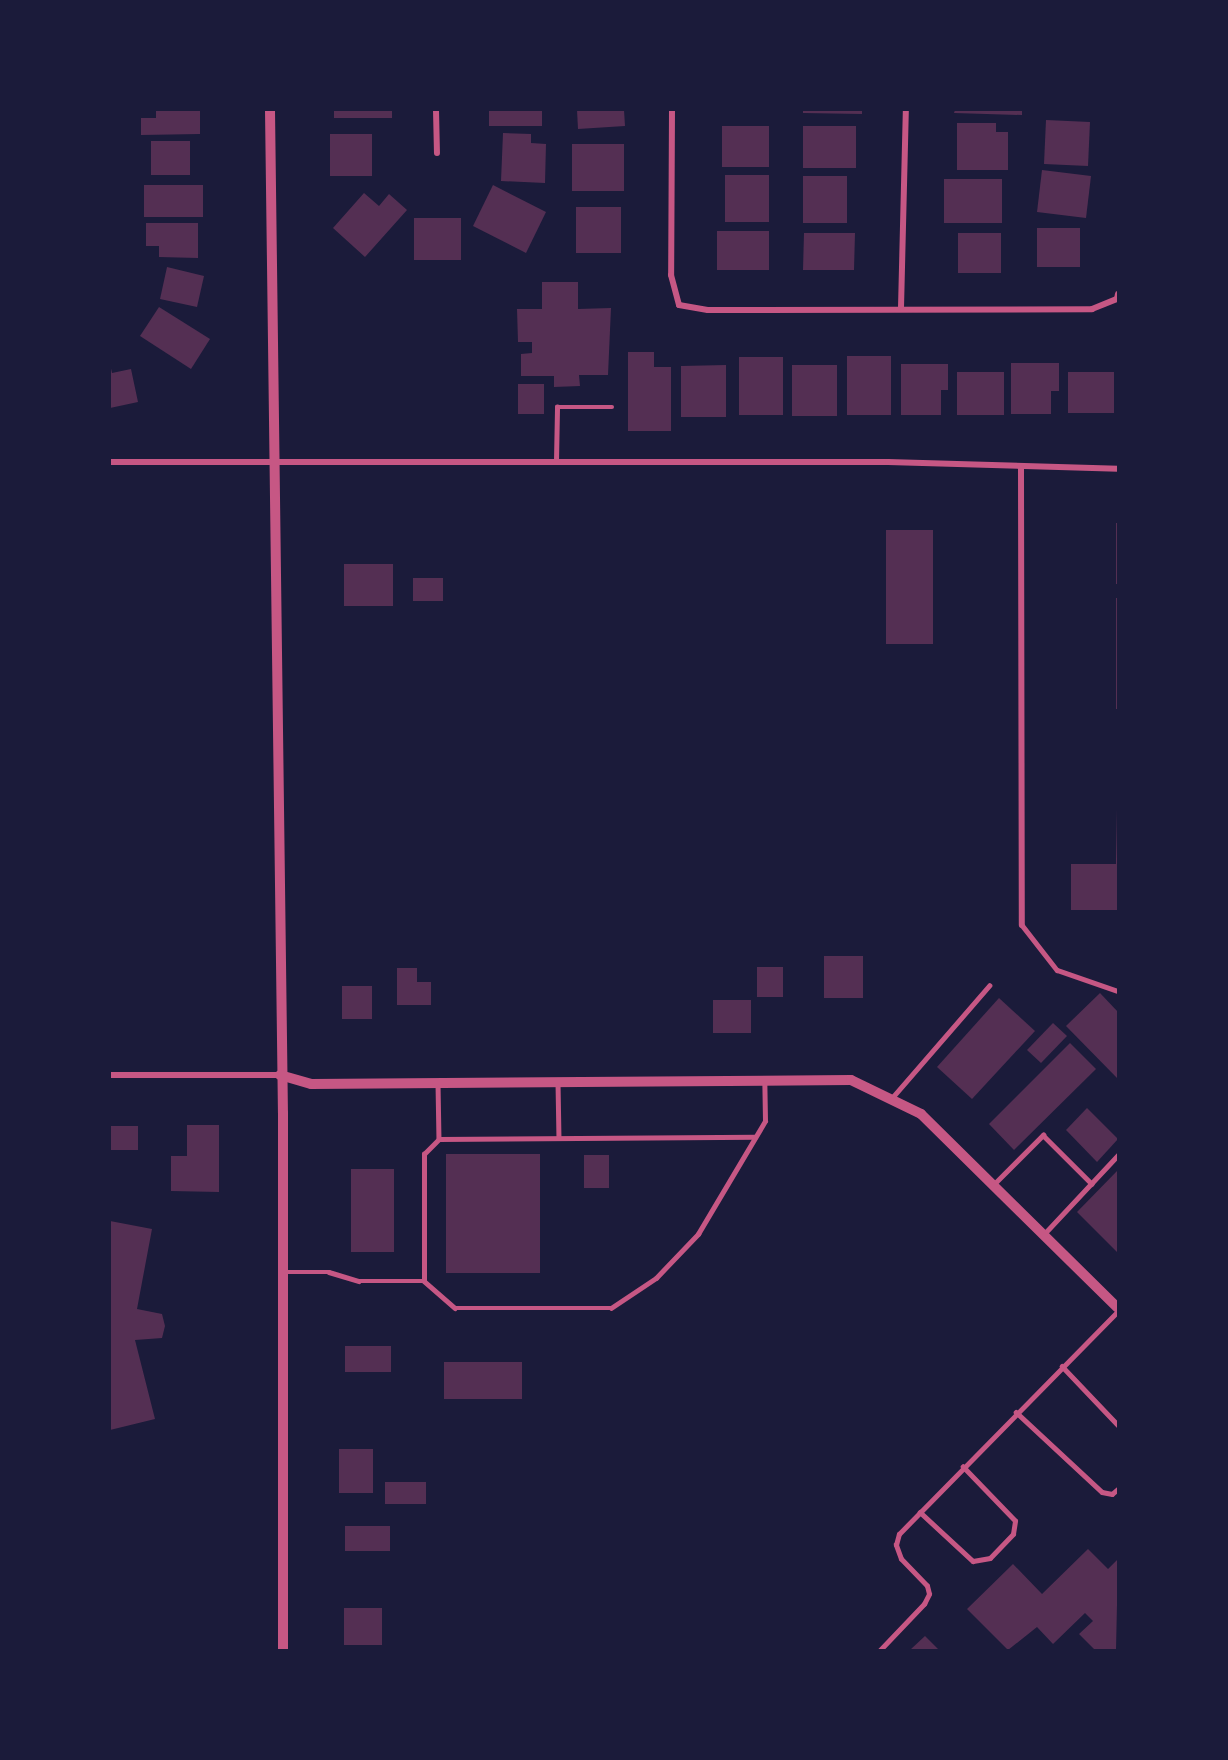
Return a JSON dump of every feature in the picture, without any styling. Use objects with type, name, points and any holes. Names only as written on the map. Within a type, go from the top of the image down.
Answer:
[{"type":"street","points":[[270,110],[283,1272],[283,1650]]},
{"type":"street","points":[[436,110],[437,153]]},
{"type":"street","points":[[672,110],[671,275],[679,305],[708,310],[1092,309],[1118,296]]},
{"type":"street","points":[[902,308],[906,110]]},
{"type":"street","points":[[110,462],[888,462],[1021,468],[1119,469]]},
{"type":"street","points":[[1021,468],[1022,925]]},
{"type":"street","points":[[110,1075],[280,1075],[311,1084],[851,1080],[921,1114],[1119,1310]]},
{"type":"lane","points":[[556,461],[557,407],[612,407]]},
{"type":"lane","points":[[1022,925],[1057,970],[1119,991]]},
{"type":"lane","points":[[891,1099],[989,986]]},
{"type":"lane","points":[[283,1272],[329,1272],[359,1281],[424,1281],[455,1308],[611,1308],[656,1278],[698,1234],[765,1121],[764,1081]]},
{"type":"lane","points":[[558,1082],[559,1138]]},
{"type":"lane","points":[[438,1083],[439,1139]]},
{"type":"lane","points":[[993,1185],[1043,1135],[1092,1184]]},
{"type":"lane","points":[[424,1281],[424,1154],[439,1139],[755,1137]]},
{"type":"lane","points":[[1044,1235],[1119,1155]]},
{"type":"lane","points":[[879,1650],[928,1597],[927,1586],[901,1559],[896,1545],[899,1534],[1016,1412],[1119,1310]]},
{"type":"lane","points":[[1062,1366],[1119,1425]]},
{"type":"lane","points":[[1016,1412],[1102,1492],[1112,1494],[1119,1489]]},
{"type":"lane","points":[[920,1512],[973,1561],[986,1561],[1005,1542],[1015,1529],[1015,1521],[963,1467]]},
{"type":"building","points":[[156,110],[200,110],[200,134],[141,135],[141,118],[156,118]]},
{"type":"building","points":[[334,110],[392,110],[392,118],[334,118]]},
{"type":"building","points":[[489,110],[542,110],[542,126],[489,126]]},
{"type":"building","points":[[577,110],[624,110],[625,126],[578,129]]},
{"type":"building","points":[[803,110],[862,110],[862,114],[803,113]]},
{"type":"building","points":[[955,110],[1022,110],[1022,115],[954,113]]},
{"type":"building","points":[[1046,120],[1090,122],[1088,166],[1044,164]]},
{"type":"building","points":[[957,123],[996,123],[996,132],[1008,132],[1008,170],[957,170]]},
{"type":"building","points":[[722,126],[769,126],[769,167],[722,167]]},
{"type":"building","points":[[803,126],[856,126],[856,168],[803,168]]},
{"type":"building","points":[[503,133],[531,134],[531,143],[546,144],[545,183],[501,181]]},
{"type":"building","points":[[330,134],[372,134],[372,176],[330,176]]},
{"type":"building","points":[[151,141],[190,141],[190,175],[151,175]]},
{"type":"building","points":[[572,144],[624,144],[624,191],[572,191]]},
{"type":"building","points":[[1042,170],[1091,176],[1086,218],[1037,212]]},
{"type":"building","points":[[725,175],[769,175],[769,222],[725,222]]},
{"type":"building","points":[[803,176],[847,176],[847,223],[803,223]]},
{"type":"building","points":[[944,179],[1002,179],[1002,223],[944,223]]},
{"type":"building","points":[[144,185],[203,185],[203,217],[144,217]]},
{"type":"building","points":[[493,185],[546,212],[526,253],[473,226]]},
{"type":"building","points":[[364,193],[379,206],[389,194],[407,210],[365,257],[333,228]]},
{"type":"building","points":[[576,207],[621,207],[621,253],[576,253]]},
{"type":"building","points":[[414,218],[461,218],[461,260],[414,260]]},
{"type":"building","points":[[146,223],[198,223],[198,258],[159,257],[159,246],[146,246]]},
{"type":"building","points":[[1037,228],[1080,228],[1080,267],[1037,267]]},
{"type":"building","points":[[717,231],[769,231],[769,270],[717,270]]},
{"type":"building","points":[[804,233],[855,233],[854,270],[803,270]]},
{"type":"building","points":[[958,233],[1001,233],[1001,273],[958,273]]},
{"type":"building","points":[[167,267],[204,276],[197,307],[160,299]]},
{"type":"building","points":[[542,282],[578,282],[578,309],[611,308],[608,375],[579,375],[580,386],[554,387],[554,376],[521,376],[521,354],[532,353],[532,342],[518,342],[517,309],[542,309]]},
{"type":"building","points":[[159,307],[210,339],[191,369],[140,336]]},
{"type":"building","points":[[628,352],[654,352],[654,367],[671,367],[671,431],[628,431]]},
{"type":"building","points":[[847,356],[891,356],[891,415],[847,415]]},
{"type":"building","points":[[739,357],[783,357],[783,415],[739,415]]},
{"type":"building","points":[[1011,363],[1059,363],[1059,391],[1051,391],[1051,414],[1011,414]]},
{"type":"building","points":[[110,364],[112,373],[131,369],[138,402],[110,408]]},
{"type":"building","points":[[901,364],[948,364],[948,390],[941,390],[941,415],[901,415]]},
{"type":"building","points":[[726,365],[726,417],[681,417],[681,366]]},
{"type":"building","points":[[792,365],[837,365],[837,416],[792,416]]},
{"type":"building","points":[[957,372],[1004,372],[1004,415],[957,415]]},
{"type":"building","points":[[1068,372],[1114,372],[1114,413],[1068,413]]},
{"type":"building","points":[[518,384],[544,384],[544,414],[518,414]]},
{"type":"building","points":[[1116,523],[1118,523],[1118,584],[1116,584]]},
{"type":"building","points":[[886,530],[933,530],[933,644],[886,644]]},
{"type":"building","points":[[344,564],[393,564],[393,606],[344,606]]},
{"type":"building","points":[[413,578],[443,578],[443,601],[413,601]]},
{"type":"building","points":[[1116,598],[1118,598],[1118,709],[1116,709]]},
{"type":"building","points":[[1116,808],[1118,910],[1071,910],[1071,864],[1116,864]]},
{"type":"building","points":[[824,956],[863,956],[863,998],[824,998]]},
{"type":"building","points":[[757,967],[783,967],[783,997],[757,997]]},
{"type":"building","points":[[397,968],[417,968],[417,982],[431,982],[431,1005],[397,1005]]},
{"type":"building","points":[[342,986],[372,986],[372,1019],[342,1019]]},
{"type":"building","points":[[1100,993],[1118,1012],[1118,1079],[1066,1026]]},
{"type":"building","points":[[999,998],[1035,1031],[972,1099],[937,1067]]},
{"type":"building","points":[[713,1000],[751,1000],[751,1033],[713,1033]]},
{"type":"building","points":[[1053,1023],[1067,1036],[1041,1063],[1027,1050]]},
{"type":"building","points":[[1070,1043],[1096,1069],[1014,1150],[989,1124]]},
{"type":"building","points":[[1087,1108],[1118,1139],[1097,1162],[1066,1130]]},
{"type":"building","points":[[187,1125],[219,1125],[219,1192],[171,1191],[171,1156],[187,1156]]},
{"type":"building","points":[[110,1126],[138,1126],[138,1150],[110,1150]]},
{"type":"building","points":[[446,1154],[540,1154],[540,1273],[446,1273]]},
{"type":"building","points":[[584,1155],[609,1155],[609,1188],[584,1188]]},
{"type":"building","points":[[351,1169],[394,1169],[394,1252],[351,1252]]},
{"type":"building","points":[[1118,1170],[1118,1253],[1077,1212]]},
{"type":"building","points":[[110,1221],[152,1229],[137,1309],[162,1314],[165,1326],[162,1338],[135,1340],[155,1419],[110,1430]]},
{"type":"building","points":[[345,1346],[391,1346],[391,1372],[345,1372]]},
{"type":"building","points":[[444,1362],[522,1362],[522,1399],[444,1399]]},
{"type":"building","points":[[339,1449],[373,1449],[373,1493],[339,1493]]},
{"type":"building","points":[[385,1482],[426,1482],[426,1504],[385,1504]]},
{"type":"building","points":[[345,1526],[390,1526],[390,1551],[345,1551]]},
{"type":"building","points":[[1088,1549],[1108,1569],[1118,1559],[1116,1650],[1095,1650],[1079,1634],[1093,1621],[1085,1613],[1053,1644],[1037,1627],[1008,1650],[967,1609],[1013,1564],[1042,1594]]},
{"type":"building","points":[[344,1608],[382,1608],[382,1645],[344,1645]]},
{"type":"building","points":[[925,1636],[939,1650],[910,1650]]}]
